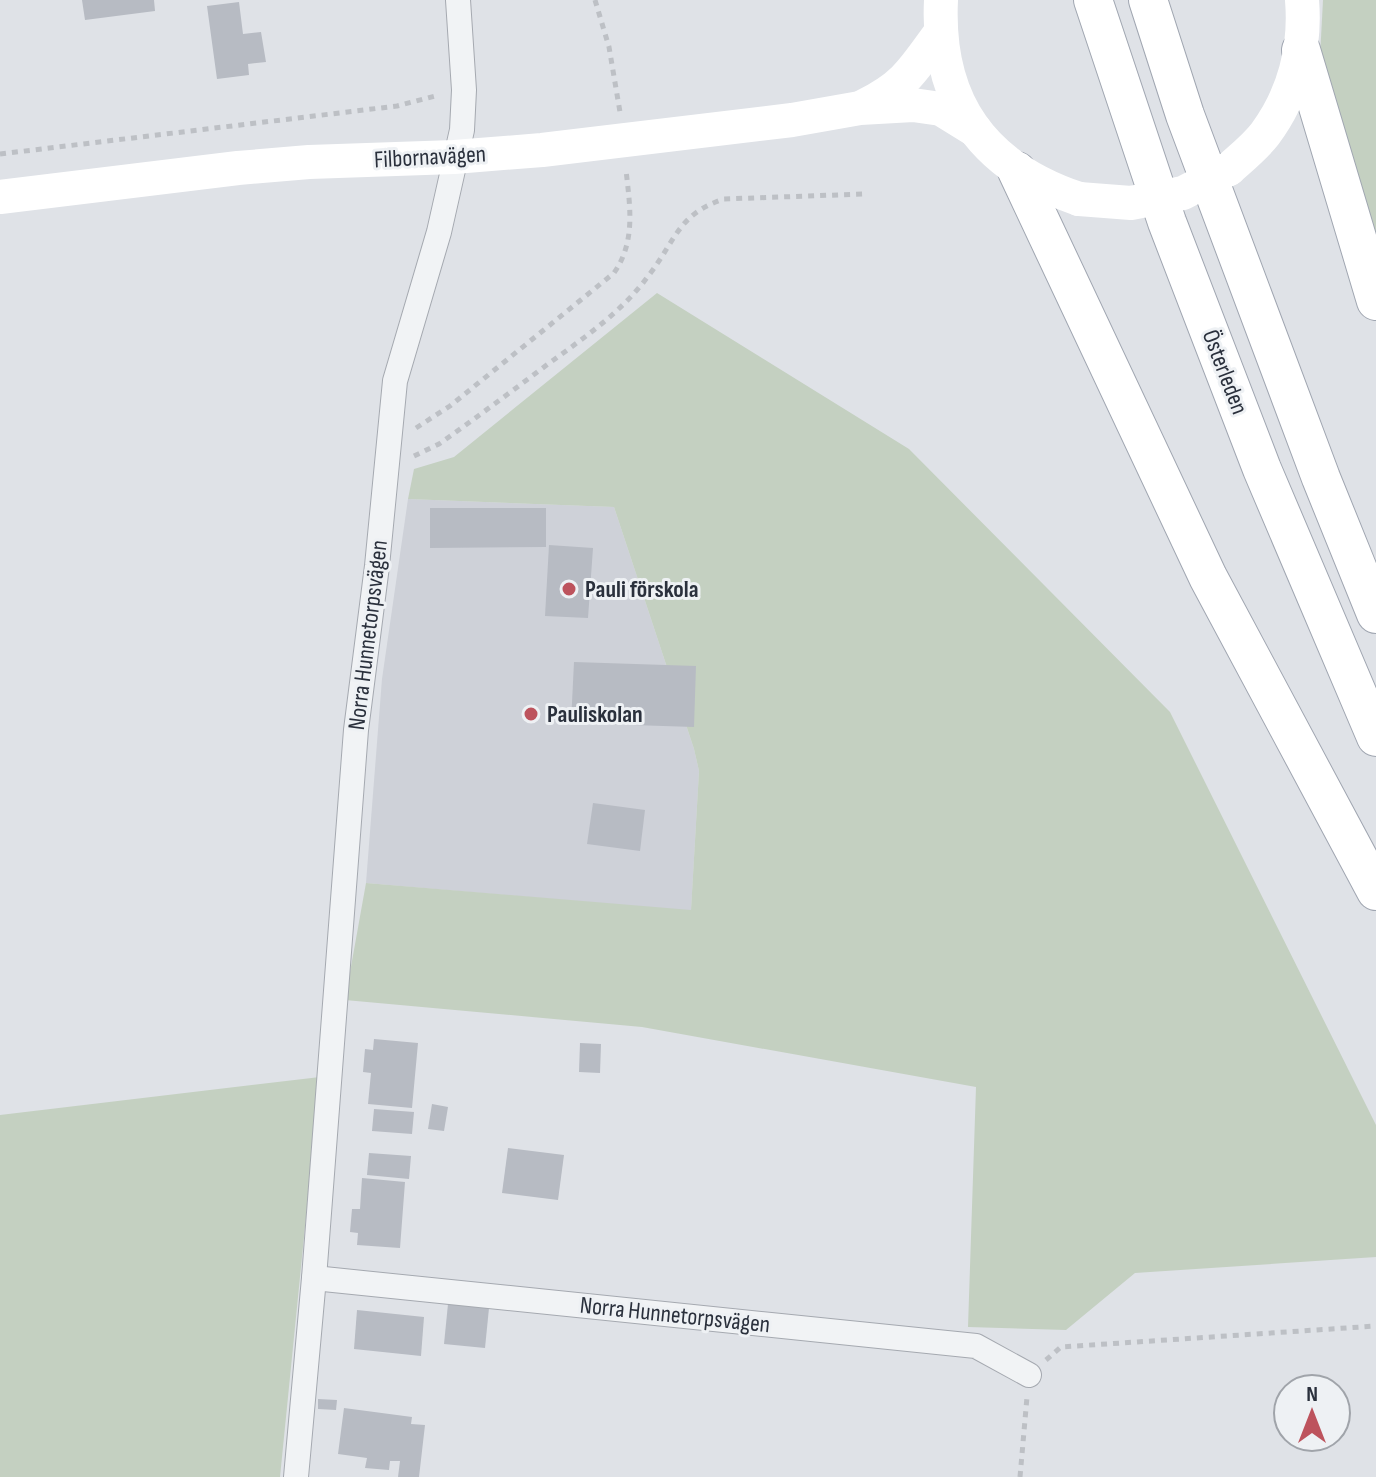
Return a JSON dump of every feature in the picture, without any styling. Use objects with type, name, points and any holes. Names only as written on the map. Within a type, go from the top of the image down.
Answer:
[{"type":"main road","name":"Österleden","points":[[1093,0],[1167,222],[1262,469],[1376,737]]},
{"type":"main road","points":[[1148,0],[1185,115],[1321,478],[1376,614]]},
{"type":"main road","points":[[1301,50],[1376,301]]},
{"type":"main road","points":[[1017,171],[1208,577],[1376,891]]},
{"type":"street","name":"Norra Hunnetorpsvägen","points":[[296,1477],[356,730],[377,566],[395,381],[439,232],[462,130],[464,90],[458,0]]},
{"type":"street","points":[[940,17],[950,84],[975,130],[994,152],[1017,171],[1047,188],[1079,199],[1131,203],[1183,193],[1229,169],[1264,136],[1288,96],[1301,50],[1304,22],[1302,0]]},
{"type":"street","name":"Filbornavägen","points":[[860,108],[892,92],[908,76],[940,17]]},
{"type":"street","name":"Filbornavägen","points":[[0,197],[238,168],[454,157],[557,148],[792,120],[860,108],[913,105],[941,109],[975,130]]},
{"type":"street","name":"Norra Hunnetorpsvägen","points":[[314,1278],[976,1346],[1029,1375]]},
{"type":"path","points":[[595,0],[609,47],[621,117]]},
{"type":"path","points":[[0,154],[397,106],[464,90]]},
{"type":"path","points":[[387,456],[614,273],[625,254],[631,230],[626,167]]},
{"type":"path","points":[[387,456],[439,444],[611,318],[651,274],[677,231],[692,214],[706,205],[724,199],[864,194]]},
{"type":"path","points":[[1020,1477],[1029,1375],[1061,1347],[1376,1326]]},
{"type":"shaded area","name":"Pauliskolan","points":[[408,499],[614,507],[699,771],[691,911],[366,883],[382,679]]},
{"type":"green space","points":[[1323,0],[1376,0],[1376,246],[1320,57]]},
{"type":"green space","points":[[657,293],[909,449],[1170,712],[1376,1125],[1376,1257],[1135,1273],[1066,1330],[968,1327],[976,1087],[642,1027],[345,1000],[366,883],[691,910],[699,771],[614,507],[408,499],[414,469],[454,457]]},
{"type":"green space","points":[[320,1077],[280,1477],[0,1477],[0,1115]]},
{"type":"building","points":[[82,0],[154,0],[155,11],[85,20]]},
{"type":"building","points":[[239,2],[243,34],[261,32],[266,62],[248,64],[249,75],[217,79],[207,6]]},
{"type":"building","points":[[430,508],[546,508],[546,547],[430,548]]},
{"type":"building","points":[[549,545],[593,548],[588,618],[545,616]]},
{"type":"building","points":[[574,662],[696,666],[694,727],[571,723]]},
{"type":"building","points":[[593,803],[645,810],[640,851],[587,844]]},
{"type":"building","points":[[374,1039],[418,1043],[412,1108],[368,1104],[371,1073],[363,1072],[365,1049],[373,1050]]},
{"type":"building","points":[[580,1043],[601,1044],[600,1073],[579,1072]]},
{"type":"building","points":[[432,1104],[448,1107],[444,1131],[428,1129]]},
{"type":"building","points":[[374,1109],[414,1112],[412,1134],[372,1131]]},
{"type":"building","points":[[508,1148],[564,1155],[558,1200],[502,1193]]},
{"type":"building","points":[[369,1153],[411,1156],[409,1179],[367,1175]]},
{"type":"building","points":[[362,1178],[405,1182],[400,1248],[357,1245],[358,1233],[350,1232],[352,1209],[360,1209]]},
{"type":"building","points":[[448,1304],[489,1308],[485,1348],[444,1344]]},
{"type":"building","points":[[357,1310],[424,1317],[421,1356],[354,1349]]},
{"type":"building","points":[[318,1399],[337,1400],[336,1410],[318,1409]]},
{"type":"building","points":[[344,1408],[412,1417],[411,1424],[425,1425],[419,1477],[398,1477],[400,1461],[390,1461],[389,1470],[365,1468],[367,1458],[338,1454]]},
{"type":"place","name":"Pauli förskola","points":[[569,589]]},
{"type":"place","name":"Pauliskolan","points":[[531,714]]}]
